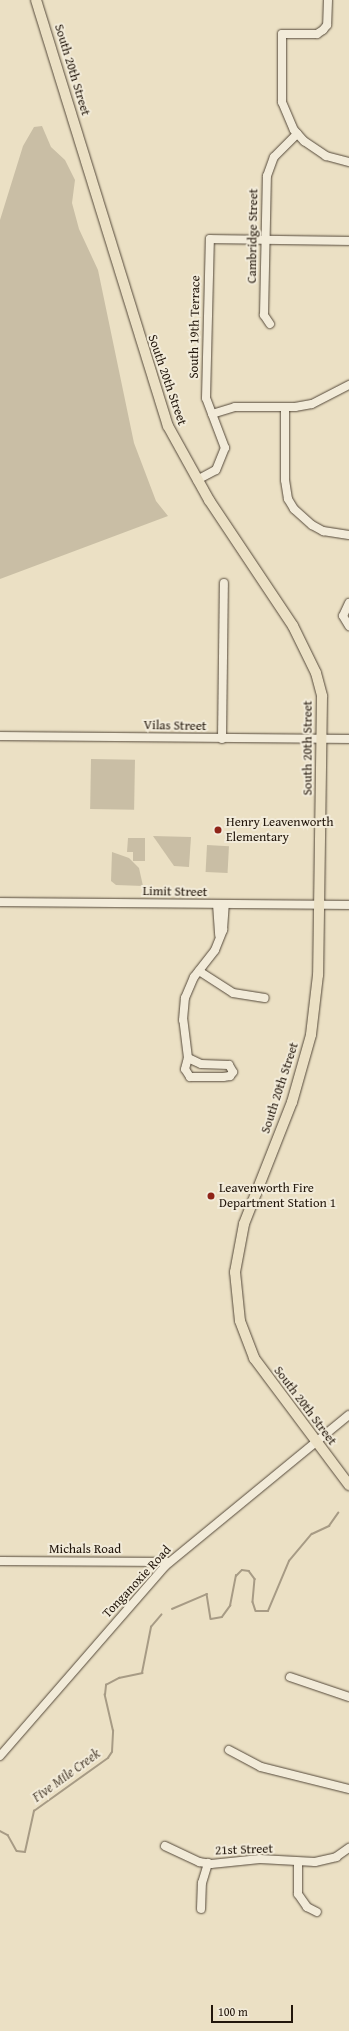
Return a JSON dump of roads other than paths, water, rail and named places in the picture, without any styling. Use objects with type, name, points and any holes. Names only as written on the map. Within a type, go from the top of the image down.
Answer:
[{"type":"main road","name":"South 20th Street","points":[[36,0],[154,386],[168,426],[197,480],[306,650],[322,696],[323,740],[316,1000],[306,1057],[292,1102],[244,1224],[235,1272],[240,1321],[254,1358],[314,1442],[349,1485]]},
{"type":"street","points":[[328,0],[327,25],[317,34],[282,34],[282,102],[297,134],[316,151],[349,162]]},
{"type":"street","name":"Cambridge Street","points":[[270,324],[264,315],[267,176],[274,157],[297,134]]},
{"type":"street","name":"South 19th Terrace","points":[[197,480],[216,470],[225,448],[206,398],[210,240],[265,239]]},
{"type":"street","points":[[265,239],[349,241]]},
{"type":"street","points":[[212,414],[235,407],[285,407],[312,404],[349,385]]},
{"type":"street","points":[[285,407],[285,480],[288,499],[294,509],[312,525],[322,531],[349,535]]},
{"type":"street","points":[[222,739],[224,583]]},
{"type":"street","points":[[349,603],[343,616],[349,626]]},
{"type":"street","name":"Vilas Street","points":[[0,736],[323,740],[349,739]]},
{"type":"street","name":"Limit Street","points":[[0,902],[349,905]]},
{"type":"street","points":[[188,1058],[201,1064],[230,1065],[233,1072],[230,1076],[224,1077],[190,1077],[185,1069],[188,1058],[183,1020],[184,1003],[188,987],[215,950],[219,937],[221,904]]},
{"type":"street","points":[[199,971],[233,993],[265,998]]},
{"type":"street","name":"Tonganoxie Road","points":[[0,1756],[169,1562],[314,1442],[349,1415]]},
{"type":"street","name":"Michals Road","points":[[0,1561],[169,1562]]},
{"type":"street","points":[[290,1677],[335,1695],[349,1697]]},
{"type":"street","points":[[229,1750],[261,1767],[349,1789]]},
{"type":"street","name":"21st Street","points":[[165,1846],[208,1864],[237,1864],[260,1860],[298,1863],[336,1857],[349,1849]]},
{"type":"street","points":[[298,1863],[298,1894],[307,1907],[317,1912]]},
{"type":"street","points":[[201,1910],[202,1883],[208,1864]]},
{"type":"waterway","name":"Five Mile Creek","points":[[172,1609],[207,1594],[211,1619],[222,1617],[230,1606],[236,1576],[242,1570],[249,1571],[255,1579],[253,1602],[256,1611],[268,1611],[289,1561],[312,1534],[329,1526],[338,1513]]},
{"type":"waterway","name":"Five Mile Creek","points":[[0,1831],[8,1835],[17,1851],[25,1852],[34,1811],[108,1758],[112,1752],[113,1731],[105,1695],[106,1685],[119,1678],[142,1673],[151,1627],[161,1615]]},
{"type":"place","name":"Henry Leavenworth Elementary","points":[[218,830]]},
{"type":"place","name":"Leavenworth Fire Department Station 1","points":[[211,1196]]}]
